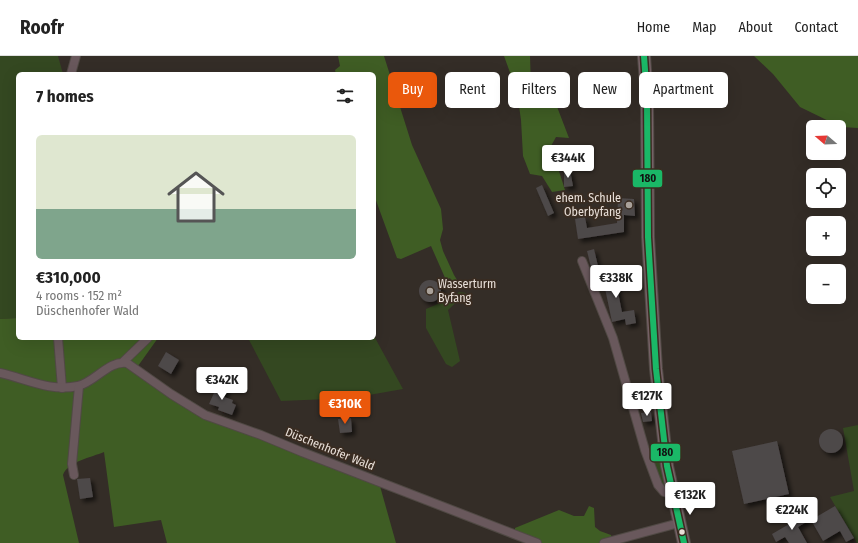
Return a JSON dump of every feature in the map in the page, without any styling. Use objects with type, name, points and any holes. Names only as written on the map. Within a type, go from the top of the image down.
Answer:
[{"type":"street","points":[[72,72],[76,56]]},
{"type":"street","points":[[644,56],[647,98],[648,237],[654,337],[664,448],[672,494],[684,543]]},
{"type":"street","points":[[582,261],[613,338],[645,450],[658,485],[664,492],[672,494]]},
{"type":"street","points":[[58,340],[62,388]]},
{"type":"street","points":[[0,373],[49,388],[79,386],[89,382],[108,368],[123,362],[146,340]]},
{"type":"street","name":"Düschenhofer Wald","points":[[123,362],[134,366],[171,394],[205,415],[261,434],[302,452],[537,543]]},
{"type":"street","points":[[74,475],[72,464],[79,386]]},
{"type":"street","points":[[604,543],[679,523]]},
{"type":"green space","points":[[0,56],[58,56],[62,72],[16,72],[16,318],[0,319]]},
{"type":"green space","points":[[338,56],[384,56],[389,72],[388,108],[400,108],[412,145],[441,209],[443,229],[440,240],[443,251],[462,288],[454,285],[450,278],[446,280],[431,246],[401,259],[397,258],[376,200],[376,72],[336,72],[335,70],[340,66]]},
{"type":"green space","points":[[504,56],[530,56],[531,72],[510,72]]},
{"type":"green space","points":[[754,56],[858,56],[858,128],[846,127],[846,120],[827,120],[800,107],[773,74]]},
{"type":"green space","points":[[519,108],[558,108],[569,138],[556,137],[551,146],[565,190],[552,192],[542,176],[530,174],[523,156]]},
{"type":"green space","points":[[459,292],[466,293],[448,310],[460,361],[452,367],[446,364],[426,328],[426,309],[454,297]]},
{"type":"green space","points":[[16,318],[16,340],[157,340],[138,366],[187,404],[378,479],[396,543],[167,543],[161,520],[114,527],[104,452],[75,463],[65,470],[63,475],[79,543],[0,543],[0,319]]},
{"type":"green space","points":[[249,340],[376,340],[403,389],[352,398],[281,401]]},
{"type":"green space","points":[[858,425],[857,543],[830,497],[854,491],[843,428]]},
{"type":"green space","points":[[661,444],[667,486],[664,488],[661,486],[646,447]]},
{"type":"green space","points":[[589,506],[594,508],[595,527],[600,531],[611,535],[613,540],[603,543],[538,543],[515,533],[515,528],[559,510],[574,516],[584,516]]},
{"type":"building","points":[[570,170],[573,186],[564,187],[564,172]]},
{"type":"building","points":[[542,185],[554,213],[548,216],[536,188]]},
{"type":"building","points":[[618,198],[634,199],[635,216],[624,215],[624,232],[578,239],[575,219],[585,217],[587,228],[617,223]]},
{"type":"building","points":[[594,249],[598,266],[591,267],[587,251]]},
{"type":"building","points":[[613,267],[622,312],[634,310],[636,323],[626,325],[625,319],[612,322],[601,269]]},
{"type":"building","name":"Wasserturm Byfang","points":[[430,280],[438,283],[441,291],[438,299],[430,302],[422,299],[419,291],[422,283]]},
{"type":"building","points":[[166,352],[179,360],[171,374],[158,366]]},
{"type":"building","points":[[218,384],[227,388],[224,397],[233,400],[232,403],[236,405],[232,415],[218,410],[219,407],[209,404]]},
{"type":"building","points":[[651,412],[652,421],[643,422],[641,413]]},
{"type":"building","points":[[351,418],[352,432],[340,433],[338,419]]},
{"type":"building","points":[[831,429],[840,432],[843,441],[840,450],[831,453],[822,450],[819,441],[822,432]]},
{"type":"building","points":[[777,441],[789,494],[744,504],[732,451]]},
{"type":"building","points":[[90,478],[93,497],[80,499],[77,479]]},
{"type":"building","points":[[835,506],[854,538],[846,542],[840,531],[823,541],[811,520]]},
{"type":"building","points":[[803,512],[808,521],[798,527],[807,543],[789,543],[785,537],[776,542],[772,534],[791,523],[789,520]]},
{"type":"transit line","name":"180","points":[[644,56],[647,98],[648,237],[656,369],[667,466],[684,543]]},
{"type":"place","name":"ehem. Schule Oberbyfang","points":[[629,205]]},
{"type":"place","name":"Wasserturm Byfang","points":[[430,291]]}]
